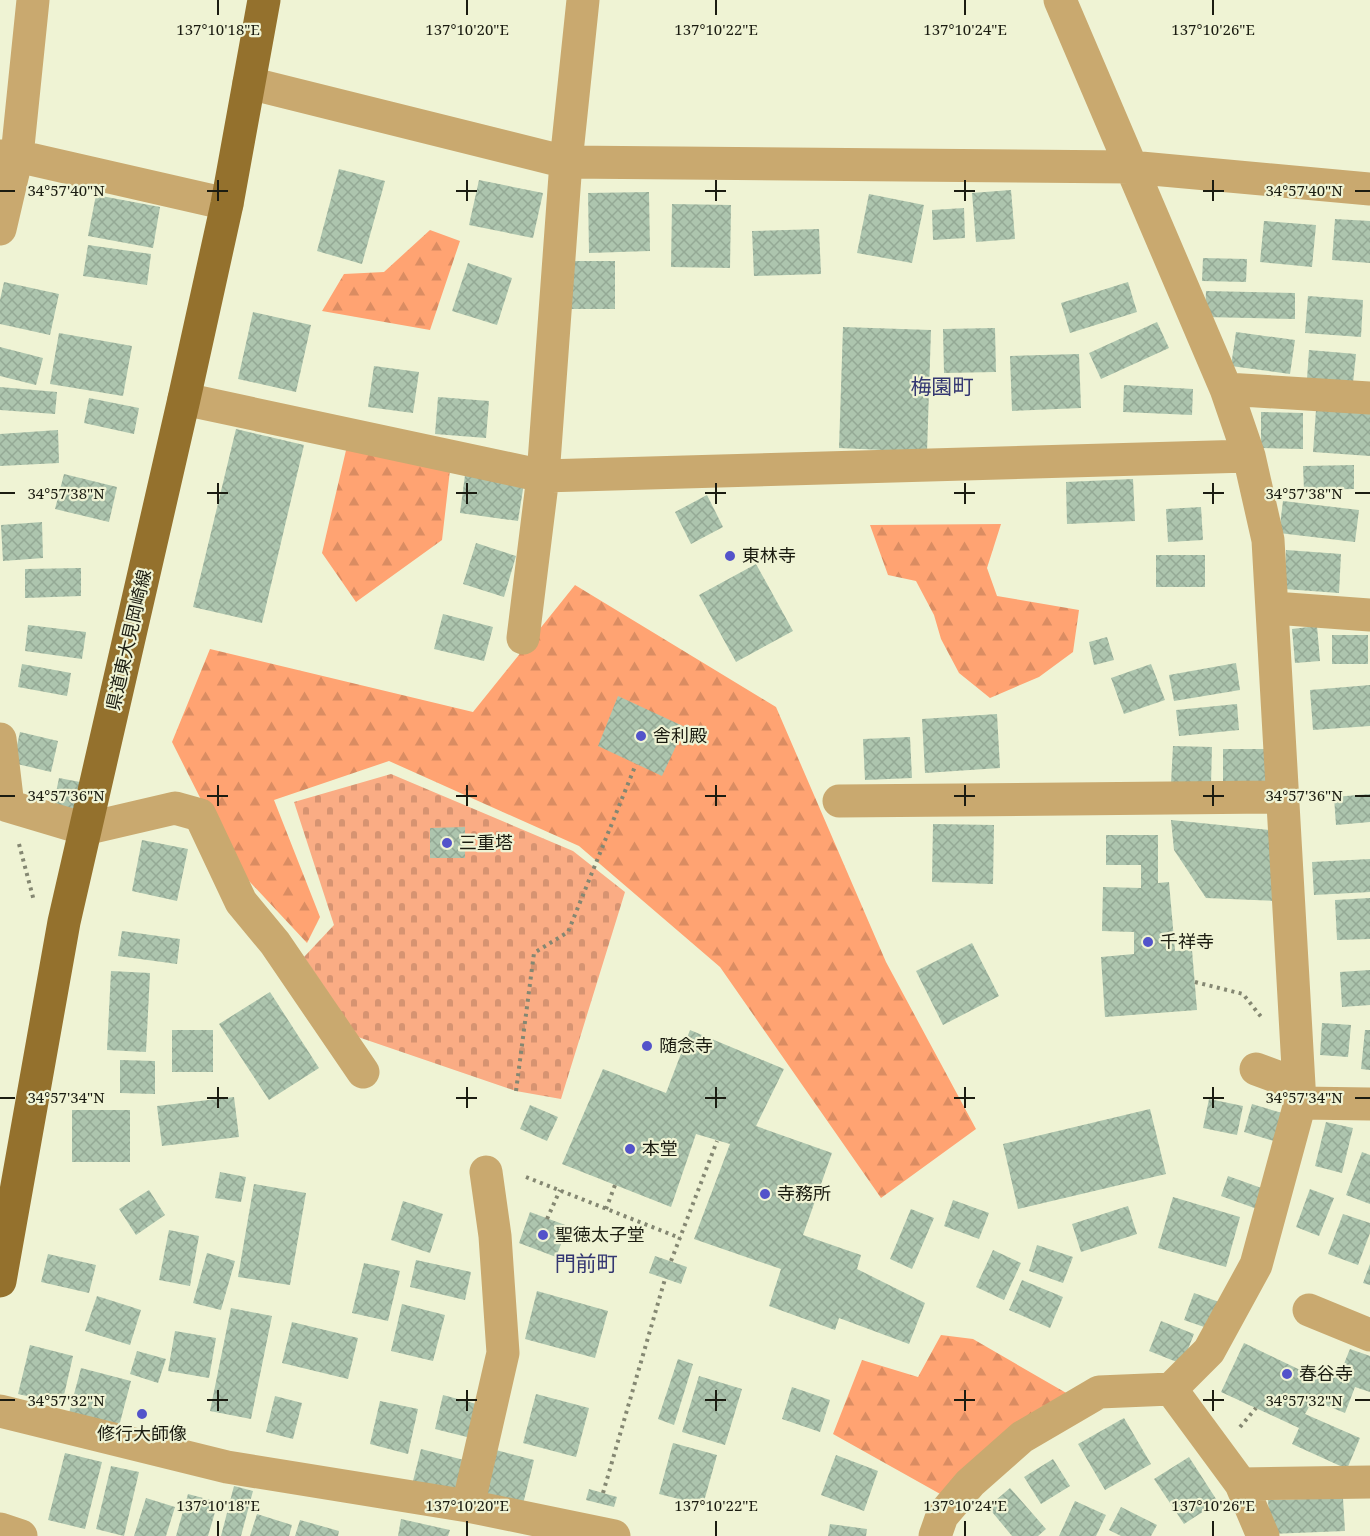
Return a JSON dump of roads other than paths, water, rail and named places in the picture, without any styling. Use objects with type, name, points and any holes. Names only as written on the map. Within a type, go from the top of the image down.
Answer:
[{"type":"main road","name":"県道東大見岡崎線","points":[[0,1281],[64,922],[227,204],[264,0]]},
{"type":"street","points":[[0,229],[33,0]]},
{"type":"street","points":[[523,638],[543,476],[566,162],[584,0]]},
{"type":"street","points":[[935,1536],[942,1516],[970,1484],[1022,1437],[1099,1392],[1171,1389],[1209,1351],[1256,1265],[1300,1094],[1281,797],[1274,608],[1268,540],[1249,456],[1226,389],[1060,0]]},
{"type":"street","points":[[249,83],[566,162],[1130,166],[1370,189]]},
{"type":"street","points":[[9,156],[227,204]]},
{"type":"street","points":[[1226,389],[1370,398]]},
{"type":"street","points":[[184,399],[543,476],[1249,456]]},
{"type":"street","points":[[1274,608],[1370,615]]},
{"type":"street","points":[[0,739],[8,806],[85,829],[175,808],[200,815],[241,902],[275,943],[363,1072]]},
{"type":"street","points":[[838,801],[1281,797]]},
{"type":"street","points":[[1256,1069],[1300,1094],[1370,1104]]},
{"type":"street","points":[[468,1506],[503,1353],[495,1236],[486,1172]]},
{"type":"street","points":[[1309,1310],[1370,1335]]},
{"type":"street","points":[[1171,1389],[1241,1484],[1263,1536]]},
{"type":"street","points":[[0,1411],[227,1467],[468,1506],[598,1535]]},
{"type":"street","points":[[1241,1484],[1370,1482]]},
{"type":"street","points":[[0,1529],[21,1536]]},
{"type":"place","name":"東林寺","points":[[730,556]]},
{"type":"place","name":"舎利殿","points":[[641,736]]},
{"type":"place","name":"三重塔","points":[[447,843]]},
{"type":"place","name":"千祥寺","points":[[1148,942]]},
{"type":"place","name":"随念寺","points":[[647,1046]]},
{"type":"place","name":"本堂","points":[[630,1149]]},
{"type":"place","name":"寺務所","points":[[765,1194]]},
{"type":"place","name":"聖徳太子堂","points":[[543,1235]]},
{"type":"place","name":"春谷寺","points":[[1287,1374]]},
{"type":"place","name":"修行大師像","points":[[142,1414]]},
{"type":"district","name":"梅園町","points":[[942,387]]},
{"type":"district","name":"門前町","points":[[586,1264]]}]
